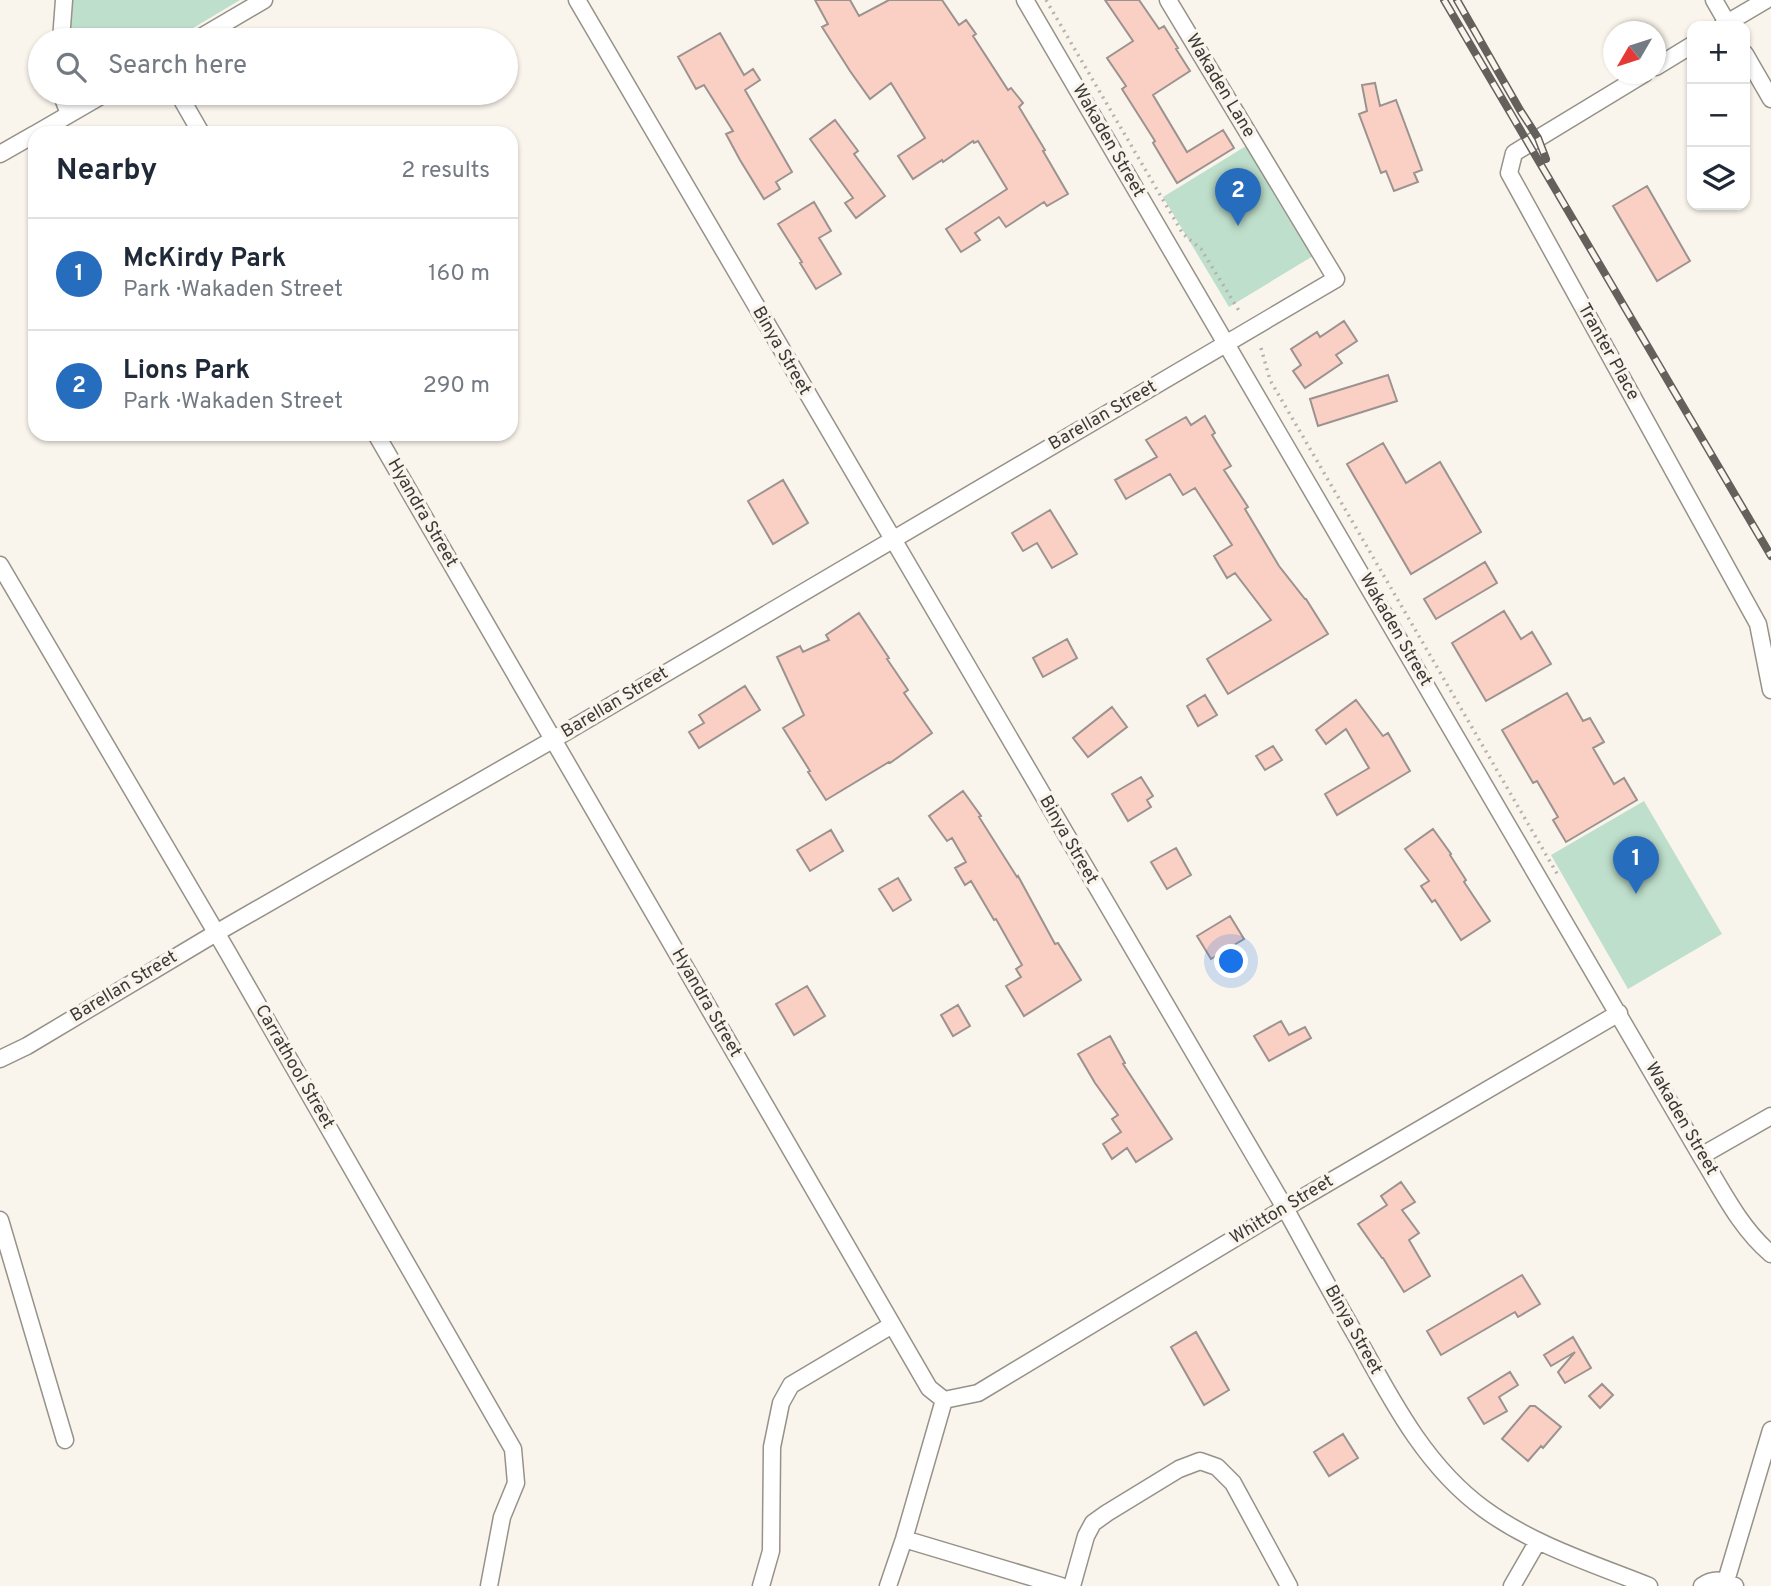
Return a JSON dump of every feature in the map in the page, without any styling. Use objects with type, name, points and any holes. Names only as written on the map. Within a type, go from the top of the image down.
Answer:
[{"type":"street","points":[[62,28],[64,0]]},
{"type":"street","points":[[216,28],[264,0]]},
{"type":"street","name":"Binya Street","points":[[577,0],[1285,1208],[1383,1385],[1418,1440],[1436,1465],[1484,1509],[1538,1541],[1649,1586]]},
{"type":"street","name":"Wakaden Street","points":[[1025,0],[1701,1156],[1755,1241],[1771,1254]]},
{"type":"street","name":"Wakaden Lane","points":[[1168,0],[1336,279],[1227,343]]},
{"type":"street","points":[[1714,0],[1724,21]]},
{"type":"street","points":[[1732,21],[1766,0]]},
{"type":"street","points":[[1666,61],[1687,48]]},
{"type":"street","points":[[1750,63],[1771,99]]},
{"type":"street","name":"Tranter Place","points":[[1628,84],[1514,153],[1509,173],[1758,624],[1771,690]]},
{"type":"street","points":[[66,105],[69,114]]},
{"type":"street","points":[[49,126],[85,105]]},
{"type":"street","points":[[185,105],[197,126]]},
{"type":"street","points":[[0,154],[28,138]]},
{"type":"street","name":"Barellan Street","points":[[0,1059],[27,1046],[216,933],[554,739],[1227,343]]},
{"type":"street","name":"Hyandra Street","points":[[380,441],[929,1388],[944,1400]]},
{"type":"street","name":"Carrathool Street","points":[[0,565],[216,933],[513,1449],[516,1483],[502,1517],[489,1586]]},
{"type":"street","name":"Whitton Street","points":[[944,1400],[978,1393],[1285,1208],[1619,1013]]},
{"type":"street","points":[[1701,1156],[1771,1116]]},
{"type":"street","points":[[0,1220],[65,1440]]},
{"type":"street","points":[[761,1586],[771,1550],[772,1447],[781,1403],[790,1385],[892,1325]]},
{"type":"street","points":[[888,1586],[944,1400]]},
{"type":"street","points":[[1702,1586],[1716,1580],[1730,1583],[1771,1430]]},
{"type":"street","points":[[1072,1586],[1086,1536],[1093,1523],[1179,1469],[1200,1461],[1217,1467],[1233,1483],[1289,1586]]},
{"type":"street","points":[[904,1539],[1061,1586]]},
{"type":"street","points":[[1512,1586],[1538,1541]]},
{"type":"path","points":[[1046,0],[1183,234],[1201,248],[1241,314]]},
{"type":"path","points":[[1261,348],[1270,380],[1562,882]]},
{"type":"green space","points":[[69,0],[240,0],[193,28],[68,28]]},
{"type":"green space","points":[[1246,146],[1313,256],[1229,307],[1163,197]]},
{"type":"green space","points":[[1644,801],[1722,934],[1628,989],[1551,855]]},
{"type":"building","points":[[815,0],[850,0],[859,16],[889,0],[942,0],[959,25],[966,20],[976,34],[973,36],[1008,90],[1011,88],[1023,103],[1019,107],[1068,194],[1047,206],[1044,202],[1006,227],[999,217],[975,233],[980,240],[961,252],[946,229],[1007,189],[978,141],[973,141],[913,179],[898,156],[925,138],[891,83],[870,99],[822,27],[828,24]]},
{"type":"building","points":[[1105,0],[1139,0],[1159,29],[1164,26],[1178,48],[1176,49],[1190,71],[1153,95],[1187,152],[1223,130],[1234,148],[1177,183],[1153,143],[1155,141],[1122,89],[1126,86],[1107,58],[1133,41]]},
{"type":"building","points":[[720,33],[744,75],[753,69],[760,80],[745,90],[792,172],[776,182],[780,189],[764,199],[726,134],[733,131],[704,85],[696,89],[678,57]]},
{"type":"building","points":[[1375,83],[1380,106],[1396,100],[1422,170],[1414,173],[1418,182],[1394,191],[1386,171],[1381,173],[1359,114],[1367,111],[1362,85]]},
{"type":"building","points":[[835,120],[858,151],[854,154],[885,196],[856,218],[845,203],[853,198],[810,139]]},
{"type":"building","points":[[1647,186],[1690,261],[1657,281],[1613,206]]},
{"type":"building","points":[[814,202],[831,231],[819,238],[841,274],[816,289],[778,224]]},
{"type":"building","points":[[1344,321],[1357,341],[1336,355],[1342,363],[1305,388],[1293,371],[1301,365],[1291,349],[1317,332],[1320,337]]},
{"type":"building","points":[[1388,375],[1397,401],[1318,426],[1310,399]]},
{"type":"building","points":[[1205,416],[1215,433],[1212,435],[1231,466],[1224,470],[1248,507],[1245,509],[1279,566],[1306,599],[1328,634],[1228,694],[1207,659],[1271,620],[1235,573],[1227,578],[1214,556],[1232,545],[1195,488],[1183,495],[1170,474],[1126,499],[1115,480],[1157,457],[1146,440],[1186,417],[1191,425]]},
{"type":"building","points":[[1383,443],[1406,483],[1440,462],[1481,532],[1411,574],[1347,464]]},
{"type":"building","points":[[783,480],[808,523],[773,544],[748,501]]},
{"type":"building","points":[[1050,510],[1077,554],[1052,568],[1037,543],[1023,551],[1012,533]]},
{"type":"building","points":[[1485,562],[1497,583],[1436,619],[1424,599]]},
{"type":"building","points":[[1504,611],[1521,639],[1532,632],[1551,664],[1486,701],[1452,643]]},
{"type":"building","points":[[859,613],[908,690],[904,693],[932,733],[890,763],[826,800],[783,728],[804,715],[777,657],[800,646],[803,652],[829,640],[826,635]]},
{"type":"building","points":[[1067,639],[1077,658],[1043,677],[1033,658]]},
{"type":"building","points":[[745,686],[760,710],[699,748],[689,732],[704,723],[699,715]]},
{"type":"building","points":[[1567,693],[1583,721],[1590,718],[1604,742],[1593,748],[1614,784],[1624,778],[1637,800],[1566,842],[1553,820],[1558,817],[1537,781],[1533,783],[1502,730]]},
{"type":"building","points":[[1205,695],[1217,715],[1198,726],[1187,706]]},
{"type":"building","points":[[1356,700],[1383,736],[1388,733],[1410,771],[1337,815],[1325,794],[1369,768],[1346,729],[1326,744],[1316,730]]},
{"type":"building","points":[[1112,707],[1127,727],[1088,757],[1073,738]]},
{"type":"building","points":[[1273,746],[1282,760],[1265,770],[1256,756]]},
{"type":"building","points":[[1141,777],[1153,796],[1147,800],[1151,807],[1128,821],[1112,794]]},
{"type":"building","points":[[963,791],[1018,876],[1055,944],[1058,943],[1081,980],[1024,1016],[1006,986],[1021,977],[1016,969],[1022,965],[971,881],[965,885],[955,868],[966,862],[952,838],[947,841],[929,816]]},
{"type":"building","points":[[1433,829],[1451,854],[1466,880],[1464,882],[1490,921],[1461,940],[1435,900],[1432,902],[1421,886],[1429,881],[1405,849]]},
{"type":"building","points":[[831,830],[843,851],[810,871],[797,850]]},
{"type":"building","points":[[1176,848],[1191,875],[1167,889],[1151,862]]},
{"type":"building","points":[[898,878],[911,900],[893,911],[879,889]]},
{"type":"building","points":[[1230,916],[1244,939],[1211,959],[1197,936]]},
{"type":"building","points":[[807,986],[825,1016],[794,1035],[776,1004]]},
{"type":"building","points":[[958,1005],[970,1026],[953,1036],[941,1015]]},
{"type":"building","points":[[1281,1021],[1289,1035],[1305,1027],[1311,1038],[1269,1061],[1254,1036]]},
{"type":"building","points":[[1110,1036],[1125,1063],[1123,1064],[1172,1139],[1136,1162],[1127,1148],[1112,1159],[1103,1144],[1121,1132],[1112,1119],[1118,1115],[1078,1054]]},
{"type":"building","points":[[1401,1182],[1415,1202],[1402,1210],[1419,1233],[1409,1240],[1430,1276],[1404,1292],[1358,1224],[1387,1205],[1381,1196]]},
{"type":"building","points":[[1522,1275],[1540,1304],[1518,1317],[1515,1312],[1441,1355],[1427,1331]]},
{"type":"building","points":[[1196,1332],[1229,1390],[1204,1405],[1171,1347]]},
{"type":"building","points":[[1573,1337],[1591,1368],[1565,1383],[1558,1372],[1575,1352],[1551,1366],[1544,1355]]},
{"type":"building","points":[[1510,1372],[1518,1385],[1499,1397],[1507,1411],[1484,1424],[1468,1398]]},
{"type":"building","points":[[1602,1384],[1613,1395],[1600,1408],[1589,1396]]},
{"type":"building","points":[[1530,1406],[1535,1406],[1561,1427],[1528,1461],[1502,1439]]},
{"type":"building","points":[[1343,1434],[1358,1458],[1329,1476],[1314,1452]]},
{"type":"railway","points":[[1444,0],[1771,556]]},
{"type":"railway","points":[[1457,0],[1538,138],[1546,159]]},
{"type":"place","name":"Lions Park","points":[[1238,226]]},
{"type":"place","name":"McKirdy Park","points":[[1636,894]]}]
